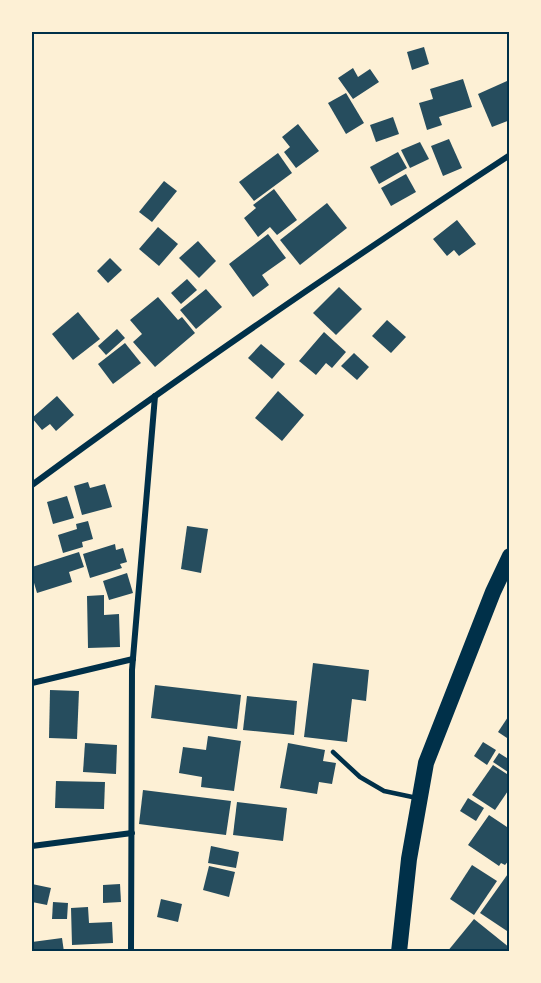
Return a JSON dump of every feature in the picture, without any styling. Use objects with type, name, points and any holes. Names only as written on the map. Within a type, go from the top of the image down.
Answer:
[{"type":"highway","points":[[399,951],[409,859],[426,763],[493,592],[510,556]]},
{"type":"street","points":[[32,485],[154,396],[510,155]]},
{"type":"street","points":[[131,951],[133,659],[154,396]]},
{"type":"street","points":[[32,683],[133,659]]},
{"type":"street","points":[[32,846],[132,833]]},
{"type":"lane","points":[[333,752],[360,777],[384,791],[420,798]]},
{"type":"building","points":[[424,47],[429,64],[412,70],[407,52]]},
{"type":"building","points":[[353,68],[358,77],[370,69],[379,82],[353,99],[338,78]]},
{"type":"building","points":[[463,79],[472,107],[439,117],[442,125],[427,130],[419,103],[433,99],[430,89]]},
{"type":"building","points":[[507,81],[510,87],[510,120],[492,127],[478,94]]},
{"type":"building","points":[[346,93],[364,123],[346,134],[328,103]]},
{"type":"building","points":[[393,117],[399,134],[376,142],[370,125]]},
{"type":"building","points":[[298,124],[319,151],[296,168],[284,152],[290,147],[282,137]]},
{"type":"building","points":[[449,139],[462,168],[443,176],[431,146]]},
{"type":"building","points":[[420,142],[429,159],[410,168],[401,150]]},
{"type":"building","points":[[398,152],[407,168],[379,184],[370,167]]},
{"type":"building","points":[[278,153],[292,173],[254,201],[239,182]]},
{"type":"building","points":[[406,174],[416,192],[391,206],[381,188]]},
{"type":"building","points":[[164,181],[177,191],[152,222],[139,212]]},
{"type":"building","points":[[274,189],[297,220],[277,235],[270,227],[258,237],[244,218],[256,208],[253,205]]},
{"type":"building","points":[[327,203],[347,228],[300,265],[280,240]]},
{"type":"building","points":[[457,220],[476,244],[459,256],[454,250],[447,256],[433,239]]},
{"type":"building","points":[[158,227],[178,244],[159,266],[139,249]]},
{"type":"building","points":[[268,234],[286,258],[262,275],[269,285],[253,297],[229,264]]},
{"type":"building","points":[[198,241],[216,261],[199,278],[179,258]]},
{"type":"building","points":[[110,258],[122,270],[108,283],[97,271]]},
{"type":"building","points":[[187,279],[197,290],[181,304],[171,293]]},
{"type":"building","points":[[339,287],[362,309],[336,335],[313,313]]},
{"type":"building","points":[[206,289],[222,307],[196,329],[180,310]]},
{"type":"building","points":[[158,297],[178,320],[182,317],[195,333],[155,367],[133,342],[142,334],[130,320]]},
{"type":"building","points":[[78,312],[100,339],[73,360],[52,334]]},
{"type":"building","points":[[387,320],[406,337],[391,353],[372,336]]},
{"type":"building","points":[[117,329],[125,338],[106,355],[98,346]]},
{"type":"building","points":[[324,332],[346,352],[332,368],[326,363],[316,375],[299,361]]},
{"type":"building","points":[[125,343],[141,363],[113,384],[98,364]]},
{"type":"building","points":[[261,344],[285,364],[272,379],[248,358]]},
{"type":"building","points":[[354,353],[369,367],[357,380],[341,366]]},
{"type":"building","points":[[278,391],[304,415],[282,441],[255,418]]},
{"type":"building","points":[[57,396],[74,415],[56,431],[50,424],[42,430],[32,418]]},
{"type":"building","points":[[88,482],[90,488],[105,484],[112,507],[82,515],[74,486]]},
{"type":"building","points":[[67,496],[74,518],[53,524],[47,502]]},
{"type":"building","points":[[88,521],[93,539],[82,542],[83,547],[63,553],[58,535],[77,529],[76,524]]},
{"type":"building","points":[[187,526],[208,529],[201,573],[181,569]]},
{"type":"building","points":[[115,544],[116,550],[123,548],[127,562],[120,564],[122,568],[90,578],[83,554]]},
{"type":"building","points":[[79,552],[84,567],[69,572],[72,582],[37,593],[32,567]]},
{"type":"building","points":[[127,573],[133,593],[109,600],[103,581]]},
{"type":"building","points":[[104,595],[104,615],[119,614],[120,647],[88,648],[87,596]]},
{"type":"building","points":[[313,663],[369,670],[366,701],[352,699],[347,742],[304,737]]},
{"type":"building","points":[[155,685],[241,695],[237,729],[151,718]]},
{"type":"building","points":[[50,690],[79,691],[77,739],[49,738]]},
{"type":"building","points":[[247,696],[297,701],[294,735],[243,730]]},
{"type":"building","points":[[510,714],[510,740],[498,732]]},
{"type":"building","points":[[208,736],[241,741],[234,791],[201,787],[202,777],[179,773],[183,747],[206,750]]},
{"type":"building","points":[[483,742],[496,750],[487,765],[474,756]]},
{"type":"building","points":[[85,743],[117,745],[116,774],[83,772]]},
{"type":"building","points":[[288,743],[325,750],[323,761],[336,763],[332,784],[319,782],[317,794],[280,788]]},
{"type":"building","points":[[499,753],[510,760],[508,772],[493,762]]},
{"type":"building","points":[[493,765],[510,776],[510,788],[495,810],[472,795]]},
{"type":"building","points":[[56,781],[105,782],[104,809],[55,808]]},
{"type":"building","points":[[143,790],[231,801],[226,835],[139,824]]},
{"type":"building","points":[[468,798],[484,808],[476,821],[460,811]]},
{"type":"building","points":[[237,802],[287,808],[283,841],[233,835]]},
{"type":"building","points":[[489,815],[510,829],[510,859],[505,865],[501,863],[499,866],[468,845]]},
{"type":"building","points":[[211,846],[239,852],[236,868],[208,863]]},
{"type":"building","points":[[472,865],[497,881],[474,915],[450,899]]},
{"type":"building","points":[[209,866],[235,872],[229,897],[203,890]]},
{"type":"building","points":[[510,871],[510,933],[480,913]]},
{"type":"building","points":[[32,884],[51,888],[47,905],[32,902]]},
{"type":"building","points":[[120,884],[121,902],[103,903],[103,885]]},
{"type":"building","points":[[161,899],[182,904],[178,922],[157,917]]},
{"type":"building","points":[[53,902],[68,903],[67,919],[52,919]]},
{"type":"building","points":[[88,907],[89,923],[112,922],[113,943],[72,945],[71,908]]},
{"type":"building","points":[[474,919],[510,948],[510,952],[447,952]]},
{"type":"building","points":[[62,938],[64,952],[32,952],[32,942]]}]
